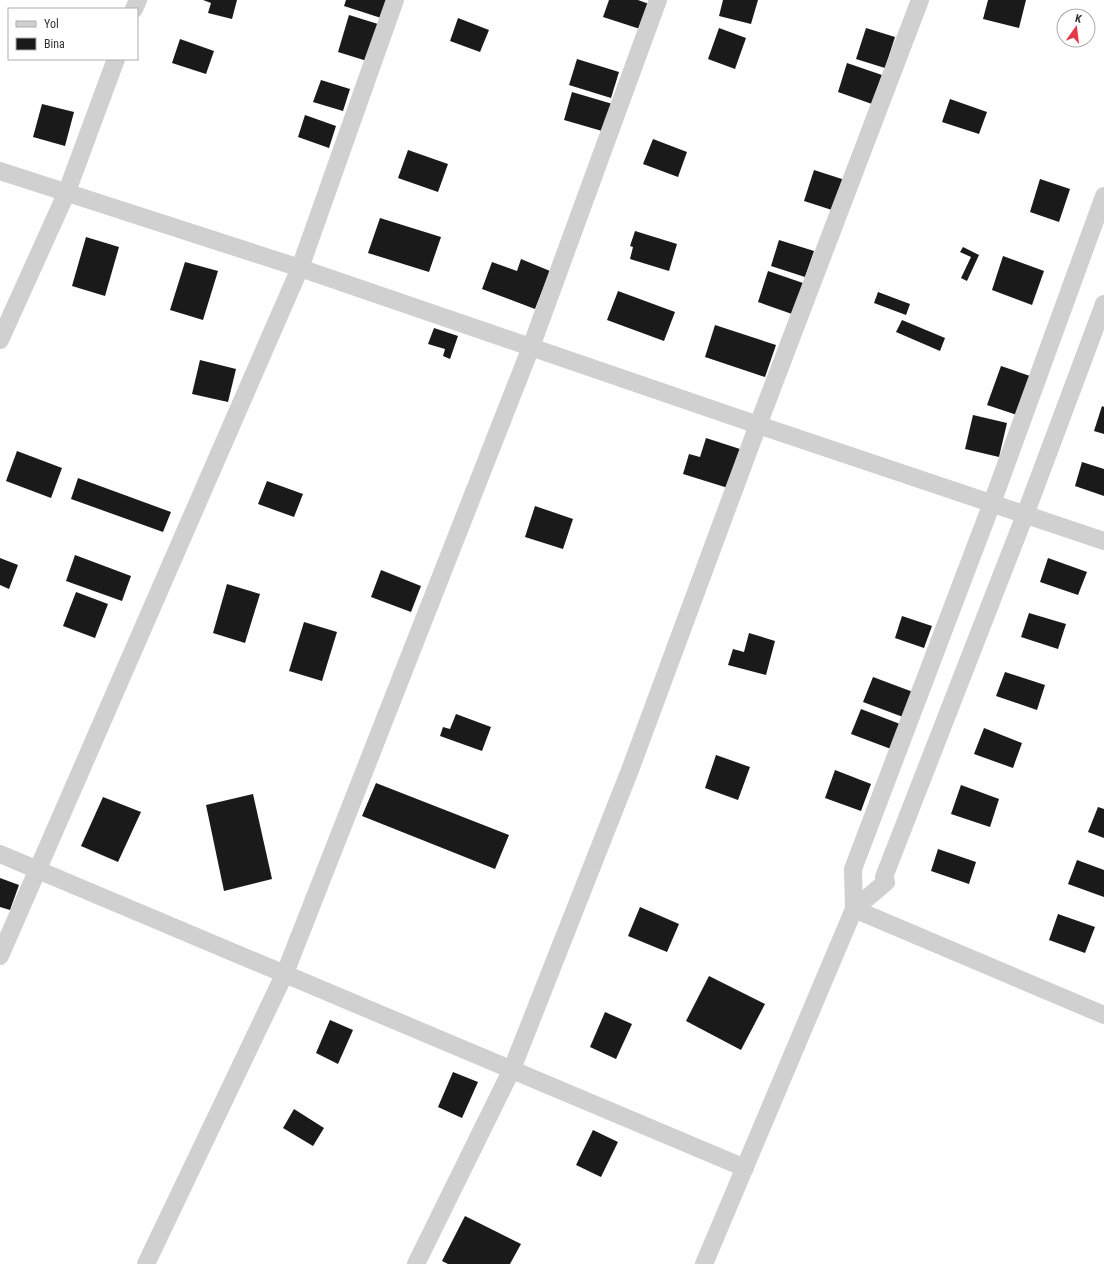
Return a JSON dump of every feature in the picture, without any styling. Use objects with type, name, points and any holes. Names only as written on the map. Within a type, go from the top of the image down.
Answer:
[{"type":"street","points":[[0,956],[300,268],[395,0]]},
{"type":"street","points":[[146,1264],[285,973],[531,347],[658,0]]},
{"type":"street","points":[[416,1264],[512,1069],[630,770],[758,425],[920,0]]},
{"type":"street","points":[[0,340],[66,194],[116,60]]},
{"type":"street","points":[[0,171],[66,194],[300,268],[758,425],[1104,541]]},
{"type":"street","points":[[704,1264],[854,909],[853,870],[992,504],[1104,196]]},
{"type":"street","points":[[854,909],[886,882],[884,877],[1025,515],[1104,304]]},
{"type":"street","points":[[0,854],[745,1168]]},
{"type":"street","points":[[854,909],[1104,1015]]},
{"type":"building","points":[[203,0],[237,0],[232,19],[208,13],[211,3]]},
{"type":"building","points":[[346,0],[387,0],[381,18],[344,6]]},
{"type":"building","points":[[609,0],[638,0],[649,4],[640,29],[603,17]]},
{"type":"building","points":[[723,0],[758,0],[751,24],[719,16]]},
{"type":"building","points":[[988,0],[1026,0],[1019,28],[983,19]]},
{"type":"building","points":[[349,15],[378,24],[367,61],[338,52]]},
{"type":"building","points":[[458,18],[489,30],[480,52],[450,41]]},
{"type":"building","points":[[719,28],[746,38],[735,69],[708,59]]},
{"type":"building","points":[[866,28],[895,37],[885,68],[856,59]]},
{"type":"building","points":[[180,39],[214,51],[206,74],[172,63]]},
{"type":"building","points":[[577,59],[619,72],[611,98],[569,85]]},
{"type":"building","points":[[847,63],[882,75],[872,104],[838,92]]},
{"type":"building","points":[[321,80],[350,89],[343,111],[313,102]]},
{"type":"building","points":[[572,92],[616,105],[609,133],[564,120]]},
{"type":"building","points":[[950,99],[987,112],[979,134],[942,122]]},
{"type":"building","points":[[42,104],[74,112],[65,146],[33,137]]},
{"type":"building","points":[[305,115],[336,126],[329,148],[298,137]]},
{"type":"building","points":[[653,139],[687,152],[678,177],[643,164]]},
{"type":"building","points":[[408,150],[448,164],[438,192],[398,178]]},
{"type":"building","points":[[814,170],[845,180],[835,211],[804,201]]},
{"type":"building","points":[[1040,179],[1070,189],[1059,222],[1030,212]]},
{"type":"building","points":[[380,218],[441,237],[429,272],[368,253]]},
{"type":"building","points":[[635,231],[677,244],[669,271],[630,259],[633,247],[630,246]]},
{"type":"building","points":[[86,237],[119,247],[105,296],[72,286]]},
{"type":"building","points":[[779,240],[814,251],[805,277],[771,266]]},
{"type":"building","points":[[963,247],[979,255],[967,281],[961,278],[971,257],[960,252]]},
{"type":"building","points":[[1003,256],[1044,271],[1032,305],[992,290]]},
{"type":"building","points":[[521,259],[550,271],[535,309],[482,289],[492,262],[517,271]]},
{"type":"building","points":[[185,262],[218,271],[203,320],[170,310]]},
{"type":"building","points":[[768,271],[803,283],[792,314],[758,302]]},
{"type":"building","points":[[618,291],[675,312],[664,341],[607,320]]},
{"type":"building","points":[[878,292],[910,304],[906,315],[874,303]]},
{"type":"building","points":[[902,320],[945,338],[940,351],[896,332]]},
{"type":"building","points":[[715,325],[776,345],[765,377],[705,357]]},
{"type":"building","points":[[434,328],[458,336],[450,359],[443,356],[445,349],[428,344]]},
{"type":"building","points":[[200,360],[236,369],[228,402],[192,394]]},
{"type":"building","points":[[1001,366],[1030,376],[1017,415],[987,405]]},
{"type":"building","points":[[1102,406],[1104,407],[1104,434],[1094,431]]},
{"type":"building","points":[[973,415],[1007,423],[999,457],[965,449]]},
{"type":"building","points":[[706,438],[740,449],[728,488],[683,474],[689,454],[700,457]]},
{"type":"building","points":[[17,451],[62,468],[51,498],[6,481]]},
{"type":"building","points":[[1082,462],[1104,469],[1104,496],[1075,486]]},
{"type":"building","points":[[78,478],[171,512],[163,532],[71,499]]},
{"type":"building","points":[[267,481],[303,494],[294,517],[258,504]]},
{"type":"building","points":[[535,506],[573,519],[563,549],[525,537]]},
{"type":"building","points":[[75,555],[131,576],[122,601],[66,581]]},
{"type":"building","points":[[0,558],[18,565],[9,589],[0,585]]},
{"type":"building","points":[[1048,558],[1087,572],[1078,595],[1040,582]]},
{"type":"building","points":[[381,570],[421,586],[411,612],[371,597]]},
{"type":"building","points":[[227,584],[260,594],[245,643],[213,633]]},
{"type":"building","points":[[76,592],[108,604],[95,638],[63,626]]},
{"type":"building","points":[[1029,613],[1066,624],[1058,649],[1021,637]]},
{"type":"building","points":[[902,616],[932,626],[924,648],[895,638]]},
{"type":"building","points":[[304,622],[337,632],[322,681],[289,671]]},
{"type":"building","points":[[749,633],[775,641],[766,675],[728,665],[733,649],[744,652]]},
{"type":"building","points":[[1005,672],[1045,685],[1037,710],[996,696]]},
{"type":"building","points":[[873,677],[913,692],[903,717],[863,702]]},
{"type":"building","points":[[861,709],[900,724],[891,749],[851,734]]},
{"type":"building","points":[[456,714],[491,727],[482,751],[440,736],[443,727],[450,729]]},
{"type":"building","points":[[984,728],[1022,743],[1013,768],[974,754]]},
{"type":"building","points":[[716,755],[750,767],[738,800],[705,788]]},
{"type":"building","points":[[835,770],[871,784],[861,811],[825,798]]},
{"type":"building","points":[[376,783],[509,835],[495,869],[362,816]]},
{"type":"building","points":[[961,785],[999,799],[990,827],[951,814]]},
{"type":"building","points":[[253,794],[272,879],[224,891],[206,805]]},
{"type":"building","points":[[103,797],[141,812],[118,862],[81,846]]},
{"type":"building","points":[[1098,807],[1104,809],[1104,838],[1088,832]]},
{"type":"building","points":[[938,849],[976,862],[969,884],[931,871]]},
{"type":"building","points":[[1077,860],[1104,870],[1104,897],[1068,884]]},
{"type":"building","points":[[0,878],[19,885],[10,910],[0,907]]},
{"type":"building","points":[[640,907],[679,924],[667,952],[628,936]]},
{"type":"building","points":[[1058,914],[1095,927],[1085,953],[1049,940]]},
{"type":"building","points":[[709,976],[765,1004],[741,1050],[686,1021]]},
{"type":"building","points":[[605,1012],[632,1024],[616,1059],[590,1047]]},
{"type":"building","points":[[330,1020],[353,1030],[338,1064],[316,1053]]},
{"type":"building","points":[[453,1072],[478,1082],[462,1118],[438,1107]]},
{"type":"building","points":[[294,1109],[324,1128],[313,1146],[283,1128]]},
{"type":"building","points":[[593,1130],[618,1142],[601,1177],[576,1165]]},
{"type":"building","points":[[465,1216],[521,1244],[510,1264],[448,1264],[442,1261]]}]
